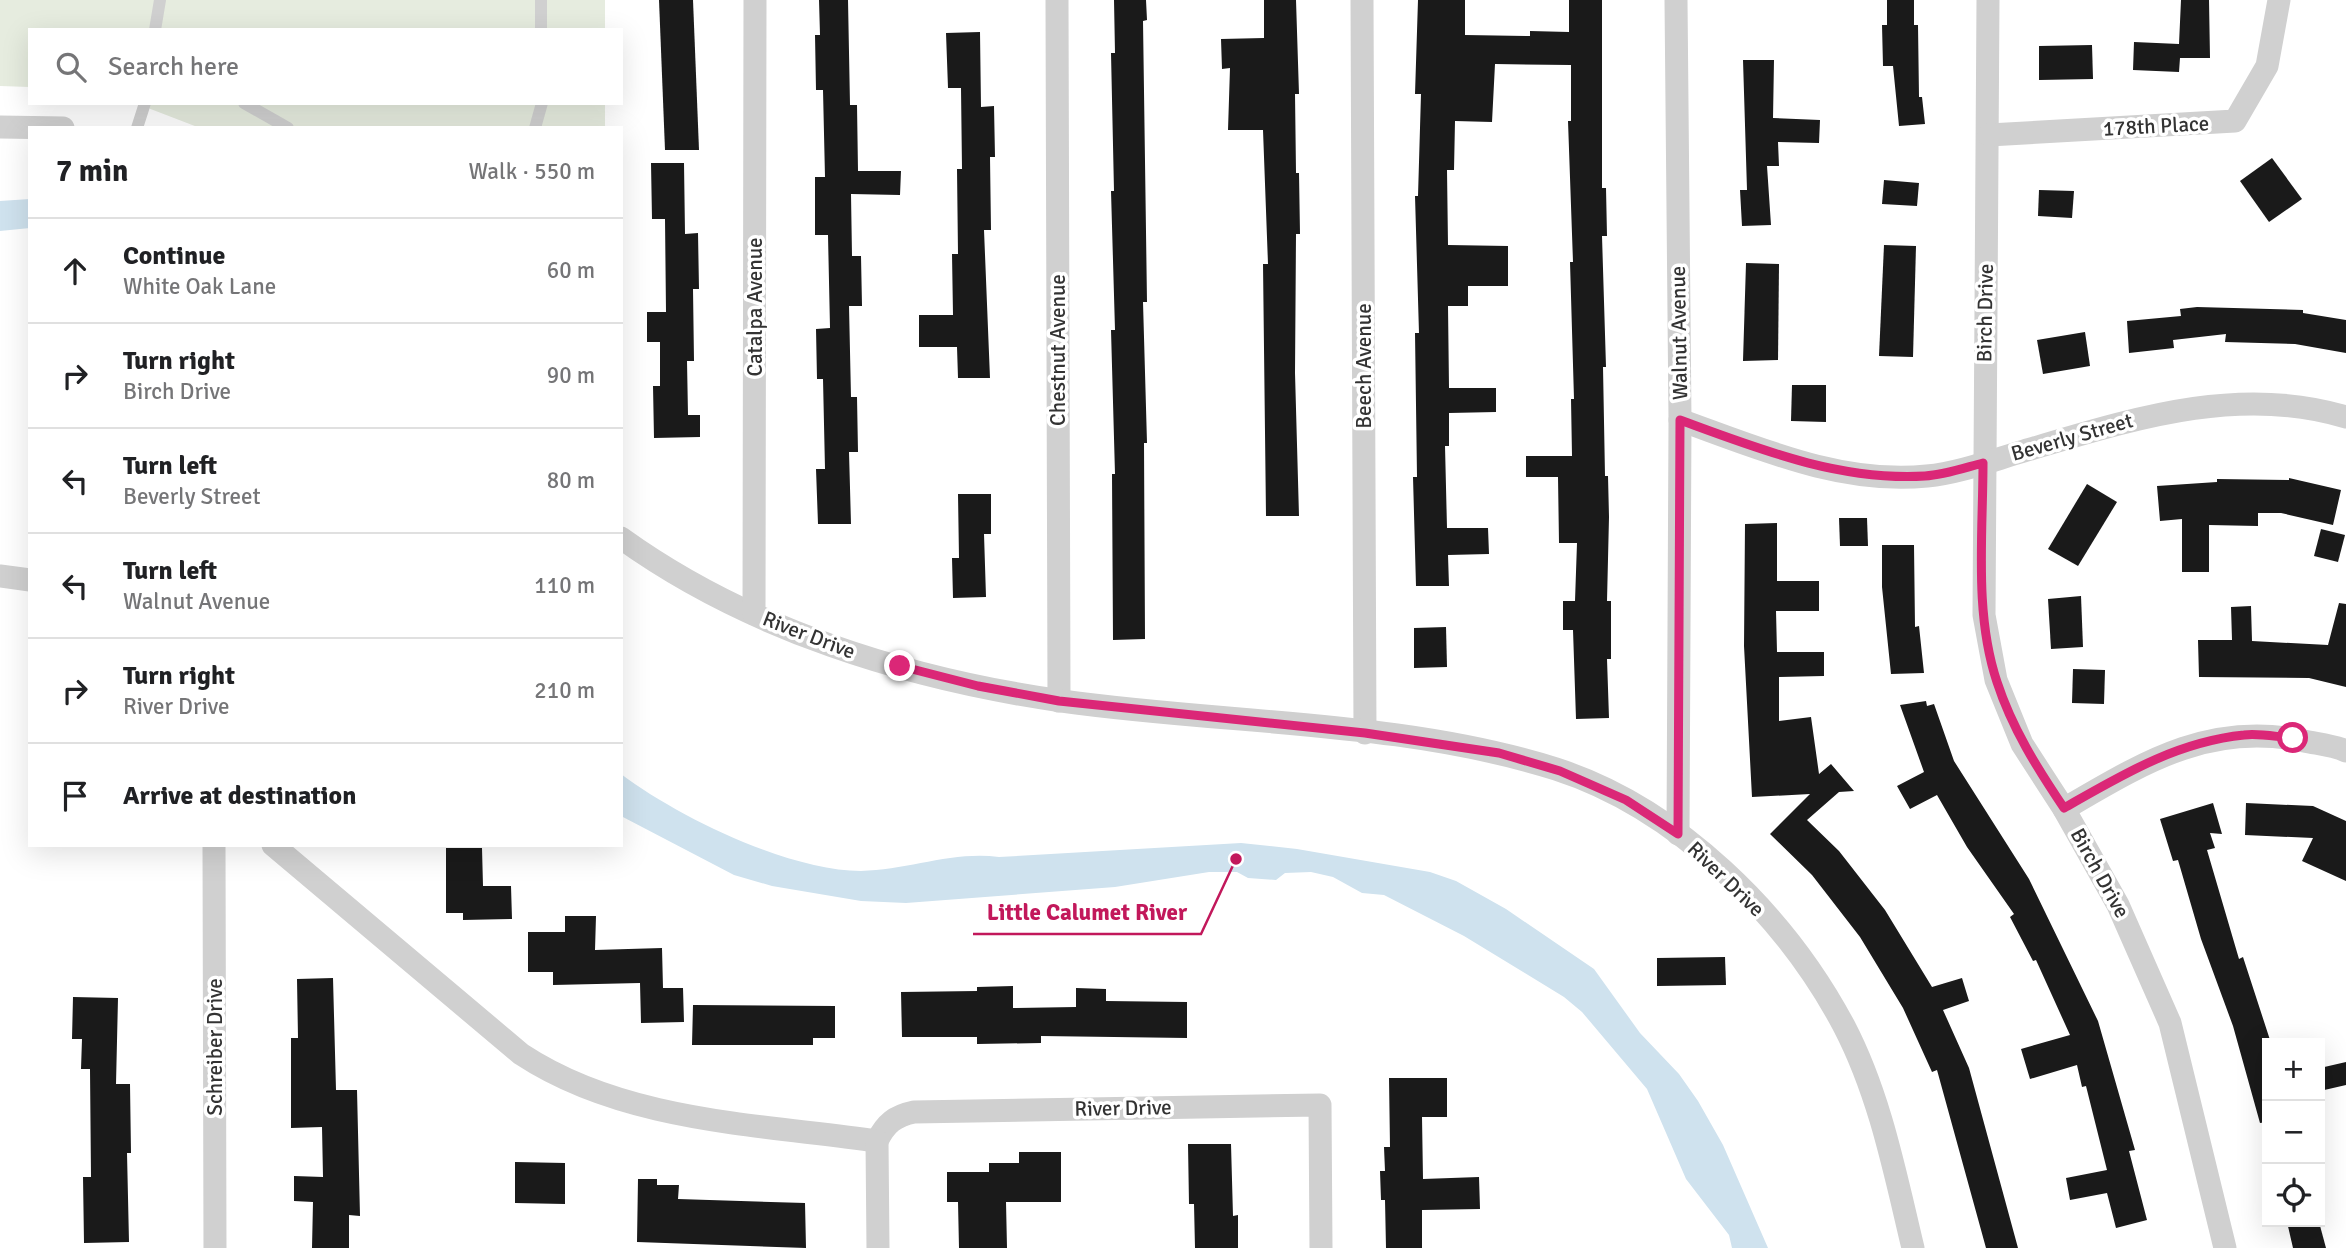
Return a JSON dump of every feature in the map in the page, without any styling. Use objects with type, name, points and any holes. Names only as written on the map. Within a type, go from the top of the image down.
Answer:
[{"type":"street","name":"Catalpa Avenue","points":[[754,614],[755,0]]},
{"type":"street","name":"Chestnut Avenue","points":[[1057,0],[1059,701]]},
{"type":"street","name":"Beech Avenue","points":[[1362,0],[1365,733]]},
{"type":"street","name":"Walnut Avenue","points":[[1676,0],[1680,420],[1678,834]]},
{"type":"street","name":"Birch Drive","points":[[1988,0],[1984,615],[1996,680],[2022,744],[2064,808],[2118,905],[2170,1023],[2225,1248]]},
{"type":"street","name":"178th Place","points":[[1989,135],[2235,121],[2267,66],[2279,0]]},
{"type":"street","points":[[0,127],[28,127]]},
{"type":"street","name":"Beverly Street","points":[[1680,420],[1777,455],[1853,474],[1926,476],[1983,463],[2150,414],[2230,403],[2314,408],[2346,417]]},
{"type":"street","name":"River Drive","points":[[623,539],[697,584],[754,614],[834,647],[900,666],[978,686],[1059,701],[1365,733],[1499,753],[1560,771],[1626,800],[1678,834],[1731,880],[1808,968],[1844,1026],[1868,1081],[1886,1136],[1913,1248]]},
{"type":"street","points":[[0,576],[28,580]]},
{"type":"street","points":[[2064,808],[2142,763],[2196,743],[2247,734],[2293,738],[2346,751]]},
{"type":"street","name":"Schreiber Drive","points":[[214,847],[215,1248]]},
{"type":"street","points":[[275,847],[521,1054],[549,1072],[582,1087],[668,1111],[877,1141],[878,1248]]},
{"type":"street","name":"River Drive","points":[[877,1141],[884,1127],[897,1116],[914,1112],[1320,1105],[1321,1248]]},
{"type":"lane","points":[[155,28],[160,0]]},
{"type":"lane","points":[[541,0],[541,28]]},
{"type":"lane","points":[[138,126],[144,105]]},
{"type":"lane","points":[[248,105],[284,126]]},
{"type":"lane","points":[[535,126],[541,105]]},
{"type":"shaded area","points":[[0,0],[605,0],[605,28],[28,28],[28,87],[0,86]]},
{"type":"shaded area","points":[[140,105],[605,105],[605,126],[195,126]]},
{"type":"water","points":[[28,199],[28,228],[0,231],[0,201]]},
{"type":"water","points":[[623,775],[672,807],[735,839],[768,852],[832,869],[878,870],[964,857],[1241,843],[1297,849],[1430,872],[1456,881],[1506,909],[1594,969],[1640,1033],[1679,1074],[1698,1101],[1723,1145],[1768,1248],[1732,1248],[1729,1235],[1686,1179],[1647,1089],[1582,1012],[1564,997],[1464,936],[1384,895],[1362,893],[1333,877],[1311,872],[1285,873],[1276,880],[1248,878],[1237,872],[1209,872],[1115,887],[906,903],[861,901],[772,886],[734,875],[623,817]]},
{"type":"building","points":[[659,0],[693,0],[699,150],[665,150]]},
{"type":"building","points":[[819,0],[848,0],[850,105],[857,105],[858,171],[901,171],[900,195],[851,194],[852,256],[861,256],[862,306],[849,306],[851,397],[857,397],[858,452],[849,452],[851,524],[818,524],[816,469],[825,469],[823,379],[817,379],[816,329],[830,328],[828,235],[815,235],[815,177],[825,177],[823,90],[816,90],[815,35],[820,35]]},
{"type":"building","points":[[1114,0],[1146,0],[1147,20],[1143,21],[1147,302],[1143,302],[1147,443],[1144,443],[1145,639],[1113,640],[1112,474],[1115,474],[1111,330],[1115,330],[1111,53],[1115,53]]},
{"type":"building","points":[[1264,0],[1296,0],[1299,94],[1295,94],[1296,173],[1299,173],[1300,234],[1296,234],[1295,373],[1299,516],[1266,516],[1263,264],[1268,264],[1263,130],[1228,130],[1230,68],[1222,69],[1221,39],[1264,38]]},
{"type":"building","points":[[1418,0],[1465,0],[1465,35],[1530,36],[1530,31],[1569,32],[1569,0],[1602,0],[1602,188],[1606,188],[1607,236],[1602,236],[1606,367],[1603,367],[1605,476],[1608,476],[1609,517],[1607,601],[1611,601],[1611,659],[1607,659],[1609,718],[1576,719],[1573,630],[1563,630],[1563,601],[1575,601],[1577,543],[1559,543],[1558,477],[1526,477],[1526,456],[1572,456],[1571,399],[1574,399],[1570,262],[1573,262],[1568,121],[1571,121],[1571,65],[1495,64],[1492,122],[1455,121],[1454,170],[1447,170],[1448,245],[1508,246],[1508,286],[1468,286],[1468,306],[1448,306],[1449,388],[1496,388],[1496,412],[1449,413],[1449,446],[1445,446],[1447,528],[1488,528],[1489,554],[1448,555],[1449,586],[1416,586],[1413,477],[1417,477],[1415,333],[1419,333],[1415,196],[1418,196],[1421,94],[1415,94]]},
{"type":"building","points":[[1887,0],[1914,0],[1914,25],[1918,25],[1919,97],[1922,97],[1925,124],[1899,126],[1893,66],[1883,66],[1882,25],[1887,25]]},
{"type":"building","points":[[2181,0],[2209,0],[2210,58],[2180,58],[2179,72],[2133,70],[2134,42],[2179,44]]},
{"type":"building","points":[[980,32],[981,107],[994,106],[995,157],[990,157],[991,230],[984,230],[990,378],[958,378],[957,347],[919,347],[919,315],[953,315],[952,254],[958,254],[957,169],[962,169],[961,88],[948,88],[946,33]]},
{"type":"building","points":[[2092,45],[2093,79],[2039,80],[2039,46]]},
{"type":"building","points":[[1743,60],[1774,60],[1773,118],[1820,120],[1819,143],[1778,142],[1779,166],[1767,166],[1771,225],[1742,226],[1740,190],[1747,190]]},
{"type":"building","points":[[2272,158],[2302,199],[2269,222],[2240,181]]},
{"type":"building","points":[[651,163],[684,163],[685,234],[698,233],[699,289],[693,289],[694,361],[687,361],[688,415],[700,415],[700,437],[654,438],[653,386],[660,386],[660,342],[647,342],[647,312],[666,312],[665,219],[652,219]]},
{"type":"building","points":[[1884,180],[1919,183],[1917,206],[1882,204]]},
{"type":"building","points":[[2039,190],[2074,191],[2072,218],[2038,216]]},
{"type":"building","points":[[1884,245],[1916,246],[1913,357],[1879,356]]},
{"type":"building","points":[[1746,263],[1779,264],[1778,360],[1743,361]]},
{"type":"building","points":[[2197,307],[2303,310],[2303,313],[2346,320],[2346,353],[2295,344],[2225,342],[2226,334],[2173,340],[2174,348],[2129,353],[2127,321],[2181,316],[2180,309]]},
{"type":"building","points":[[2085,332],[2090,366],[2043,374],[2037,340]]},
{"type":"building","points":[[1792,385],[1826,385],[1826,422],[1791,421]]},
{"type":"building","points":[[2289,478],[2341,490],[2333,525],[2281,513],[2258,513],[2258,526],[2209,525],[2209,572],[2182,572],[2182,519],[2160,521],[2157,486],[2217,482],[2217,479]]},
{"type":"building","points":[[2087,484],[2117,502],[2078,566],[2048,549]]},
{"type":"building","points":[[958,494],[991,494],[991,534],[984,534],[986,597],[953,598],[952,558],[959,558]]},
{"type":"building","points":[[1839,518],[1867,518],[1868,546],[1840,546]]},
{"type":"building","points":[[1777,523],[1777,581],[1819,581],[1819,611],[1776,611],[1777,652],[1824,652],[1824,676],[1779,677],[1779,721],[1811,717],[1819,774],[1831,764],[1854,791],[1839,792],[1807,820],[1839,851],[1885,910],[1932,987],[1962,978],[1969,1001],[1943,1010],[1969,1068],[2018,1248],[1986,1248],[1937,1070],[1932,1072],[1903,1008],[1860,937],[1812,875],[1770,834],[1810,794],[1752,797],[1744,646],[1745,524]]},
{"type":"building","points":[[2321,529],[2345,535],[2338,562],[2314,556]]},
{"type":"building","points":[[1882,545],[1914,545],[1915,627],[1919,626],[1924,673],[1891,674],[1882,587]]},
{"type":"building","points":[[2081,596],[2083,647],[2051,649],[2048,599]]},
{"type":"building","points":[[2339,603],[2346,604],[2346,687],[2309,678],[2199,677],[2198,640],[2232,640],[2231,607],[2251,606],[2252,641],[2328,645]]},
{"type":"building","points":[[1446,627],[1447,667],[1414,668],[1414,628]]},
{"type":"building","points":[[2073,669],[2105,670],[2104,704],[2072,703]]},
{"type":"building","points":[[1926,701],[1927,706],[1934,704],[1954,761],[2029,879],[2098,1021],[2135,1150],[2129,1151],[2147,1220],[2116,1228],[2107,1193],[2070,1200],[2066,1178],[2107,1170],[2086,1086],[2082,1087],[2077,1065],[2030,1079],[2021,1049],[2070,1035],[2036,960],[2033,961],[2010,917],[2014,914],[1967,847],[1937,795],[1910,809],[1897,786],[1924,772],[1900,705]]},
{"type":"building","points":[[2213,803],[2222,834],[2210,833],[2215,848],[2207,850],[2239,959],[2243,957],[2269,1038],[2262,1038],[2262,1123],[2233,1026],[2201,939],[2178,860],[2173,861],[2160,819]]},
{"type":"building","points":[[2246,803],[2313,806],[2346,821],[2346,881],[2302,861],[2313,838],[2245,835]]},
{"type":"building","points":[[446,848],[482,848],[483,886],[511,886],[512,919],[463,920],[463,913],[446,913]]},
{"type":"building","points":[[565,916],[596,916],[595,950],[662,948],[663,988],[683,988],[684,1022],[641,1023],[640,983],[553,985],[553,972],[528,972],[528,932],[565,932]]},
{"type":"building","points":[[1725,957],[1726,985],[1657,986],[1657,958]]},
{"type":"building","points":[[333,978],[336,1090],[357,1090],[360,1216],[349,1215],[349,1248],[312,1248],[313,1202],[294,1201],[294,1176],[323,1177],[322,1127],[291,1128],[291,1038],[298,1038],[297,979]]},
{"type":"building","points":[[1013,986],[1013,1008],[1076,1007],[1076,988],[1106,989],[1106,1001],[1187,1002],[1187,1038],[1041,1036],[1041,1043],[977,1044],[977,1037],[902,1037],[901,992],[977,991],[977,987]]},
{"type":"building","points":[[73,997],[118,998],[116,1084],[130,1084],[131,1153],[127,1153],[129,1242],[84,1243],[83,1177],[91,1177],[90,1069],[81,1069],[82,1039],[72,1039]]},
{"type":"building","points":[[693,1005],[835,1006],[835,1038],[813,1038],[813,1045],[692,1045]]},
{"type":"building","points":[[2346,1062],[2346,1085],[2325,1090],[2325,1067]]},
{"type":"building","points":[[1389,1078],[1447,1078],[1447,1117],[1422,1117],[1423,1179],[1479,1177],[1480,1209],[1422,1210],[1422,1248],[1386,1248],[1385,1200],[1381,1200],[1380,1171],[1385,1171],[1384,1147],[1390,1147]]},
{"type":"building","points":[[1188,1144],[1231,1144],[1233,1216],[1238,1215],[1238,1248],[1195,1248],[1194,1204],[1189,1204]]},
{"type":"building","points":[[1019,1152],[1061,1152],[1061,1202],[1006,1202],[1007,1248],[959,1248],[958,1202],[947,1202],[947,1172],[989,1172],[989,1163],[1019,1163]]},
{"type":"building","points":[[515,1162],[565,1163],[565,1204],[515,1203]]},
{"type":"building","points":[[638,1179],[657,1179],[657,1185],[679,1185],[678,1199],[805,1203],[806,1248],[637,1242]]},
{"type":"building","points":[[2288,1227],[2320,1227],[2326,1248],[2293,1248]]},
{"type":"place","name":"Little Calumet River","points":[[1236,859]]},
{"type":"route","points":[[900,666],[978,686],[1059,701],[1365,733],[1499,753],[1560,771],[1626,800],[1678,834],[1680,420],[1777,455],[1853,474],[1926,476],[1983,463],[1984,615],[1996,680],[2022,744],[2064,808],[2142,763],[2196,743],[2247,734],[2293,738]]}]
